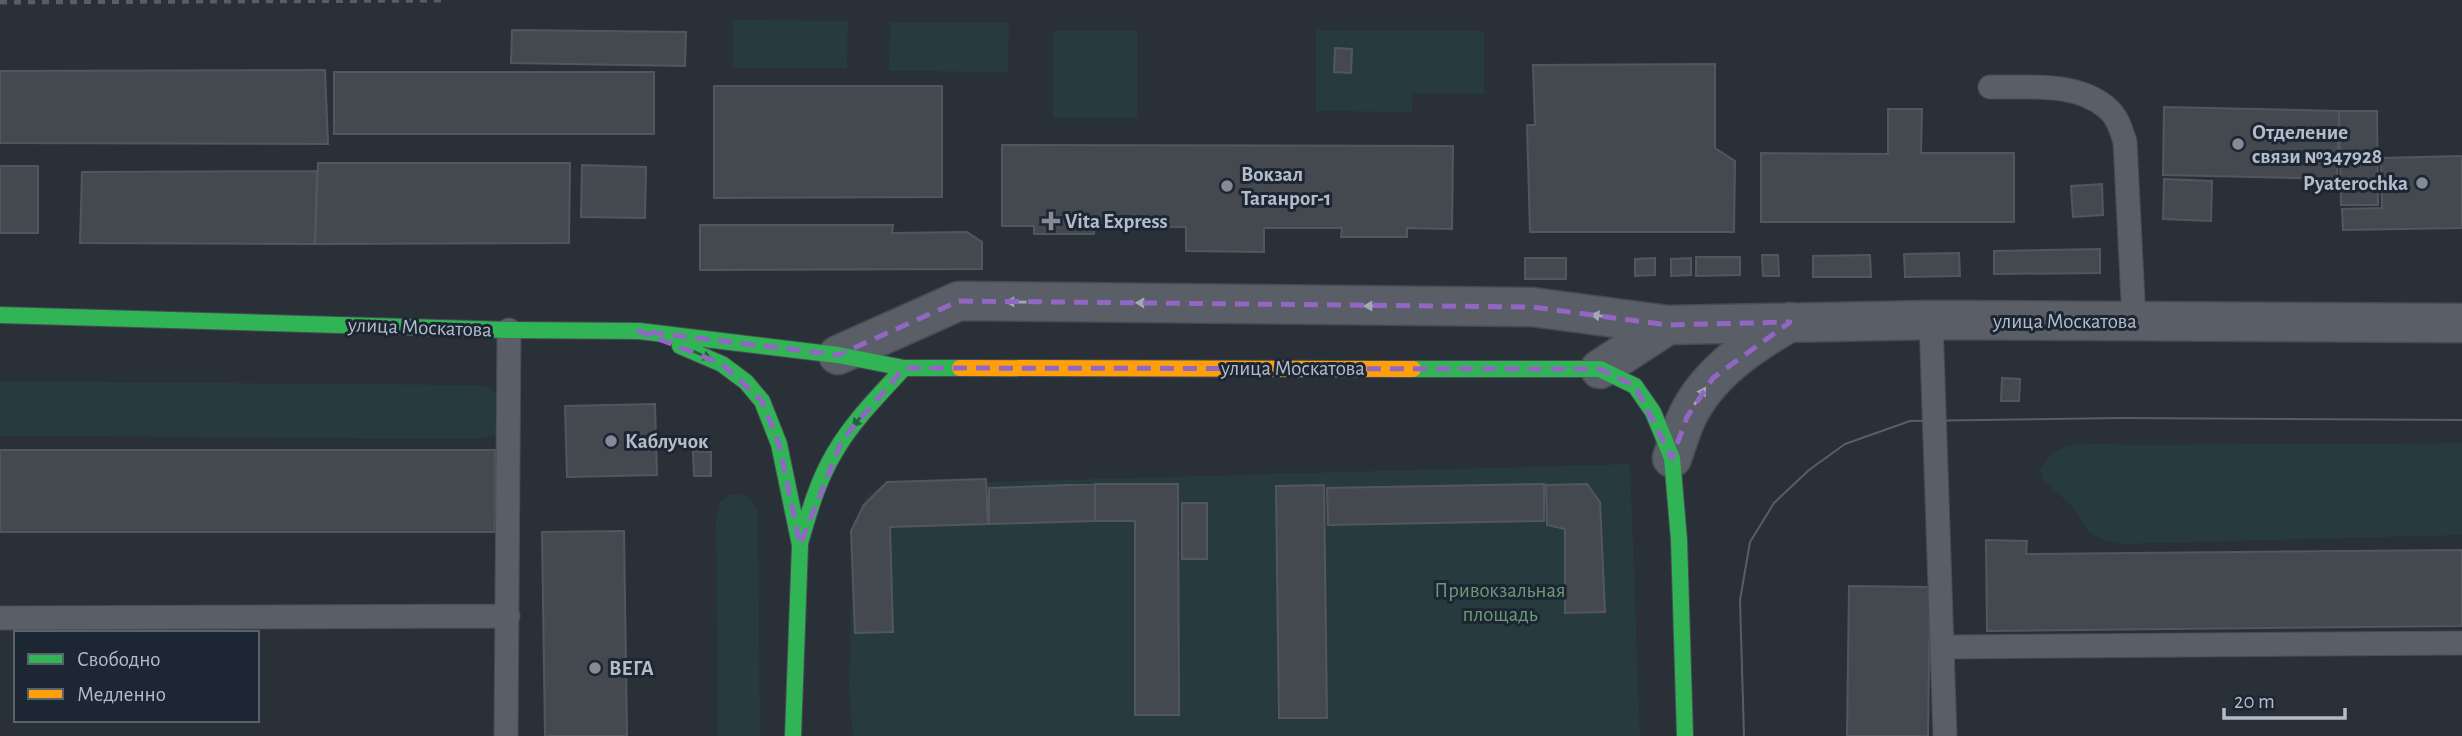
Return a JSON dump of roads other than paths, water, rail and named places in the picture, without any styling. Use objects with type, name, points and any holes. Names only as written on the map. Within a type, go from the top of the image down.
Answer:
[{"type":"main road","name":"улица Москатова","points":[[0,315],[509,330],[639,331],[838,355],[904,368],[1600,369]]},
{"type":"main road","points":[[639,331],[722,364],[747,382],[762,401],[779,444],[800,545]]},
{"type":"main road","points":[[793,736],[800,545],[811,506],[842,440],[904,368]]},
{"type":"main road","points":[[1600,369],[1635,386],[1653,412],[1672,458],[1679,540],[1685,736]]},
{"type":"street","name":"улица Москатова","points":[[838,355],[959,301],[1532,307],[1668,325],[1931,320],[2462,323]]},
{"type":"street","points":[[904,368],[959,301]]},
{"type":"street","points":[[1672,458],[1687,417],[1713,377],[1748,348],[1790,322]]},
{"type":"street","points":[[1600,369],[1668,325]]},
{"type":"lane","points":[[1990,87],[2058,88],[2075,92],[2091,97],[2108,108],[2119,123],[2125,142],[2134,321]]},
{"type":"lane","points":[[1931,320],[1945,736]]},
{"type":"lane","points":[[506,736],[509,330]]},
{"type":"lane","points":[[0,618],[508,617]]},
{"type":"lane","points":[[1944,647],[2462,643]]},
{"type":"tram line","points":[[1744,736],[1740,600],[1750,542],[1774,503],[1809,470],[1845,444],[1910,421],[2122,418],[2462,420]]},
{"type":"railway","points":[[0,2],[447,0]]},
{"type":"place","name":"Отделение связи №347928","points":[[2238,144]]},
{"type":"place","name":"Pyaterochka","points":[[2422,183]]},
{"type":"place","name":"Вокзал Таганрог-1","points":[[1227,186]]},
{"type":"place","name":"Vita Express","points":[[1051,221]]},
{"type":"place","name":"Каблучок","points":[[611,441]]},
{"type":"place","name":"ВЕГА","points":[[595,668]]},
{"type":"park label","name":"Привокзальная площадь","points":[[1500,602]]}]
